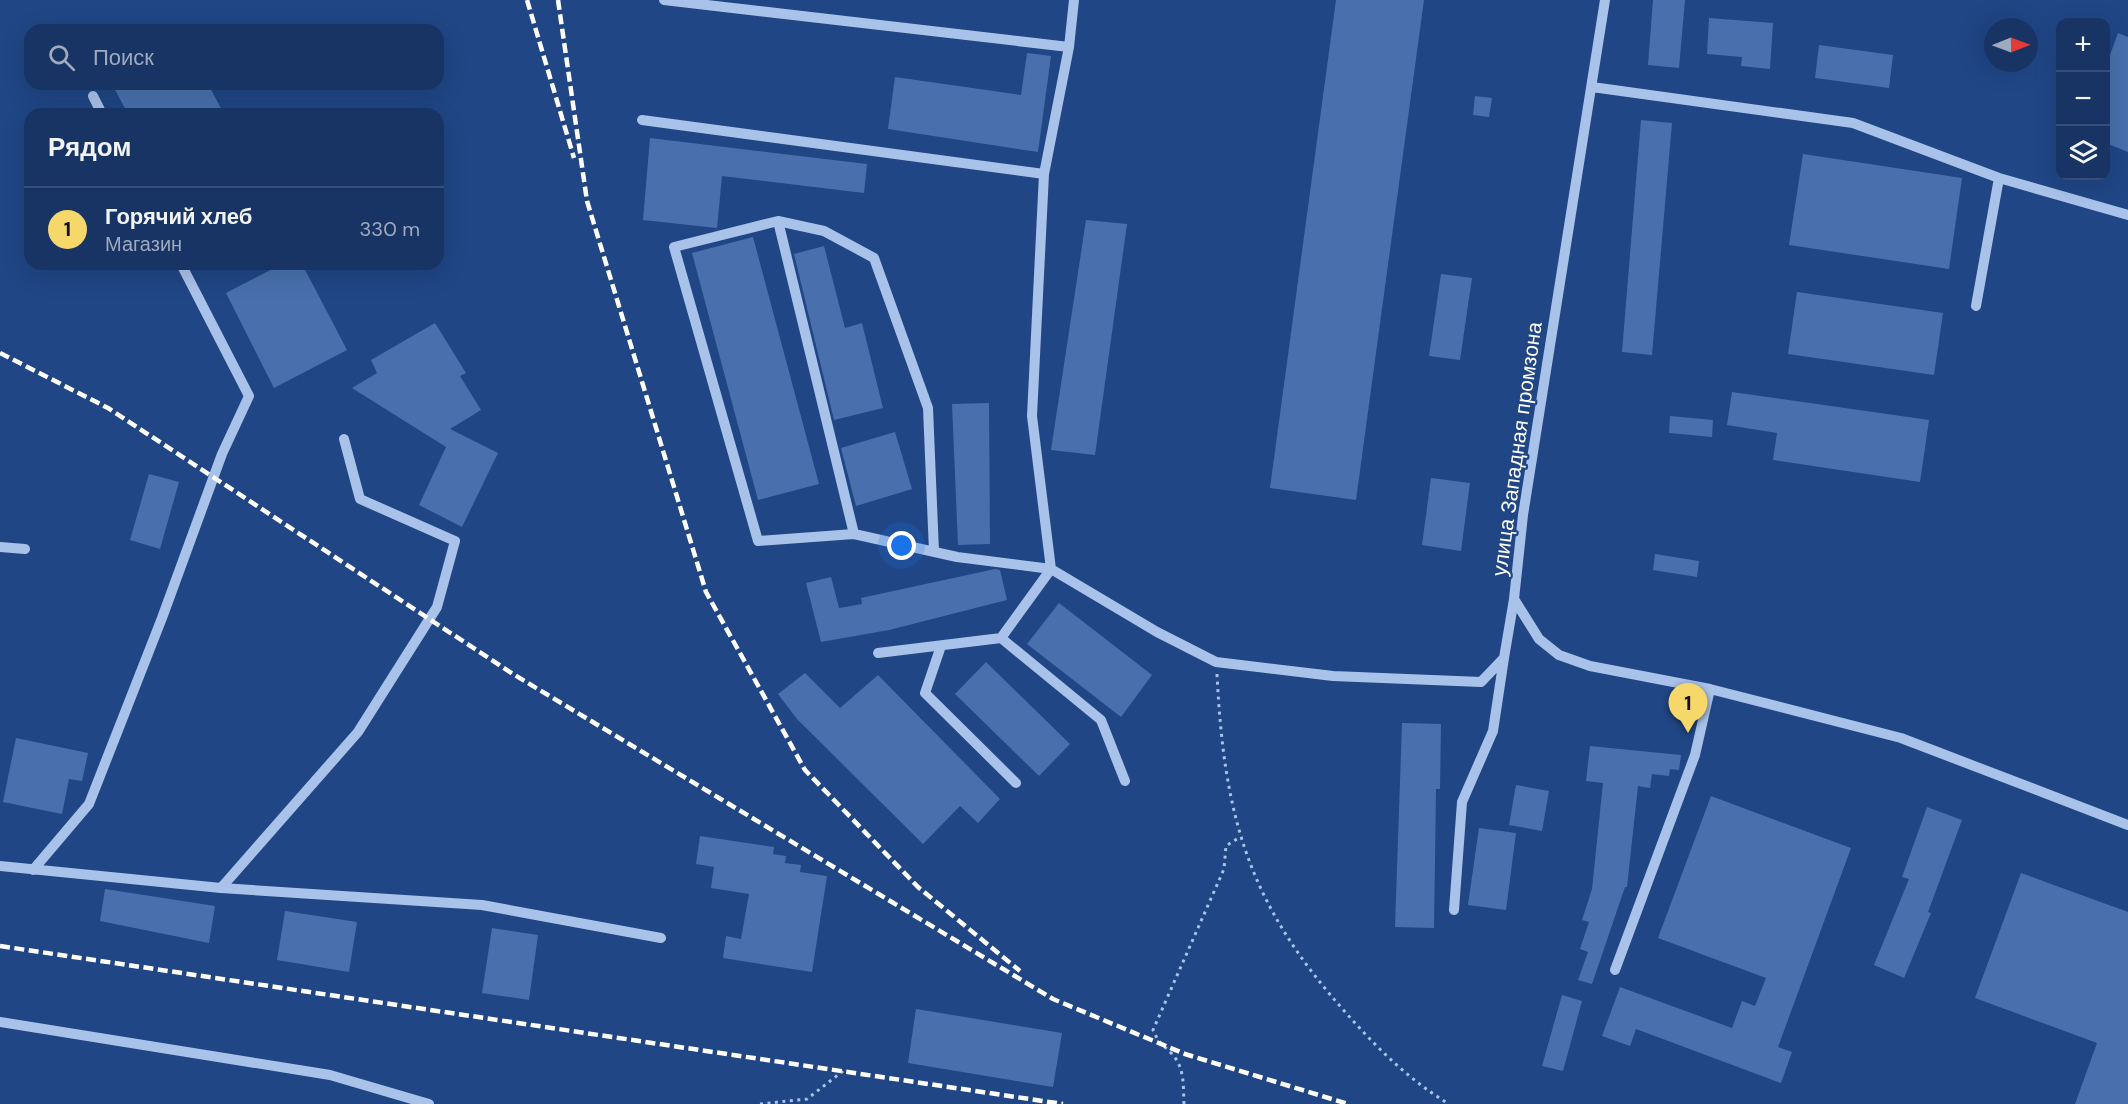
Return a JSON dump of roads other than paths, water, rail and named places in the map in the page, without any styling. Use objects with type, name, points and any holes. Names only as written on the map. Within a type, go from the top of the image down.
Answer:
[{"type":"street","points":[[664,0],[1069,47]]},
{"type":"street","points":[[1001,639],[1051,569],[1032,416],[1044,174],[1069,47],[1074,0]]},
{"type":"street","name":"улица Западная промзона","points":[[1605,0],[1523,515],[1515,599],[1539,639],[1559,655],[1590,666],[1710,688],[1900,738],[2128,825]]},
{"type":"street","points":[[1592,87],[1853,123],[1999,178],[2128,215]]},
{"type":"street","points":[[93,96],[99,108]]},
{"type":"street","points":[[642,120],[1044,174]]},
{"type":"street","points":[[1976,306],[1999,178]]},
{"type":"street","points":[[934,552],[928,408],[874,258],[824,231],[778,220],[674,247],[759,541],[854,534],[934,552],[1051,569],[1157,633],[1216,662],[1333,676],[1481,682],[1504,658]]},
{"type":"street","points":[[778,220],[854,534]]},
{"type":"street","points":[[33,870],[89,804],[162,618],[222,454],[249,396],[184,270]]},
{"type":"street","points":[[221,888],[358,732],[437,607],[455,541],[360,499],[345,439]]},
{"type":"street","points":[[0,548],[26,549]]},
{"type":"street","points":[[1454,909],[1462,801],[1492,731],[1515,599]]},
{"type":"street","points":[[878,653],[1001,639],[1101,720],[1125,781]]},
{"type":"street","points":[[941,646],[925,693],[1016,783]]},
{"type":"street","points":[[1615,970],[1695,755],[1710,688]]},
{"type":"street","points":[[0,867],[221,888],[482,905],[661,938]]},
{"type":"street","points":[[0,1023],[330,1075],[429,1104]]},
{"type":"railway","points":[[527,0],[574,158]]},
{"type":"railway","points":[[558,0],[587,201],[706,592],[805,770],[918,887],[1020,971]]},
{"type":"railway","points":[[0,353],[108,408],[513,674],[1053,999],[1185,1054],[1348,1104]]},
{"type":"railway","points":[[0,946],[1063,1104]]},
{"type":"place","name":"Горячий хлеб","points":[[1688,733]]}]
